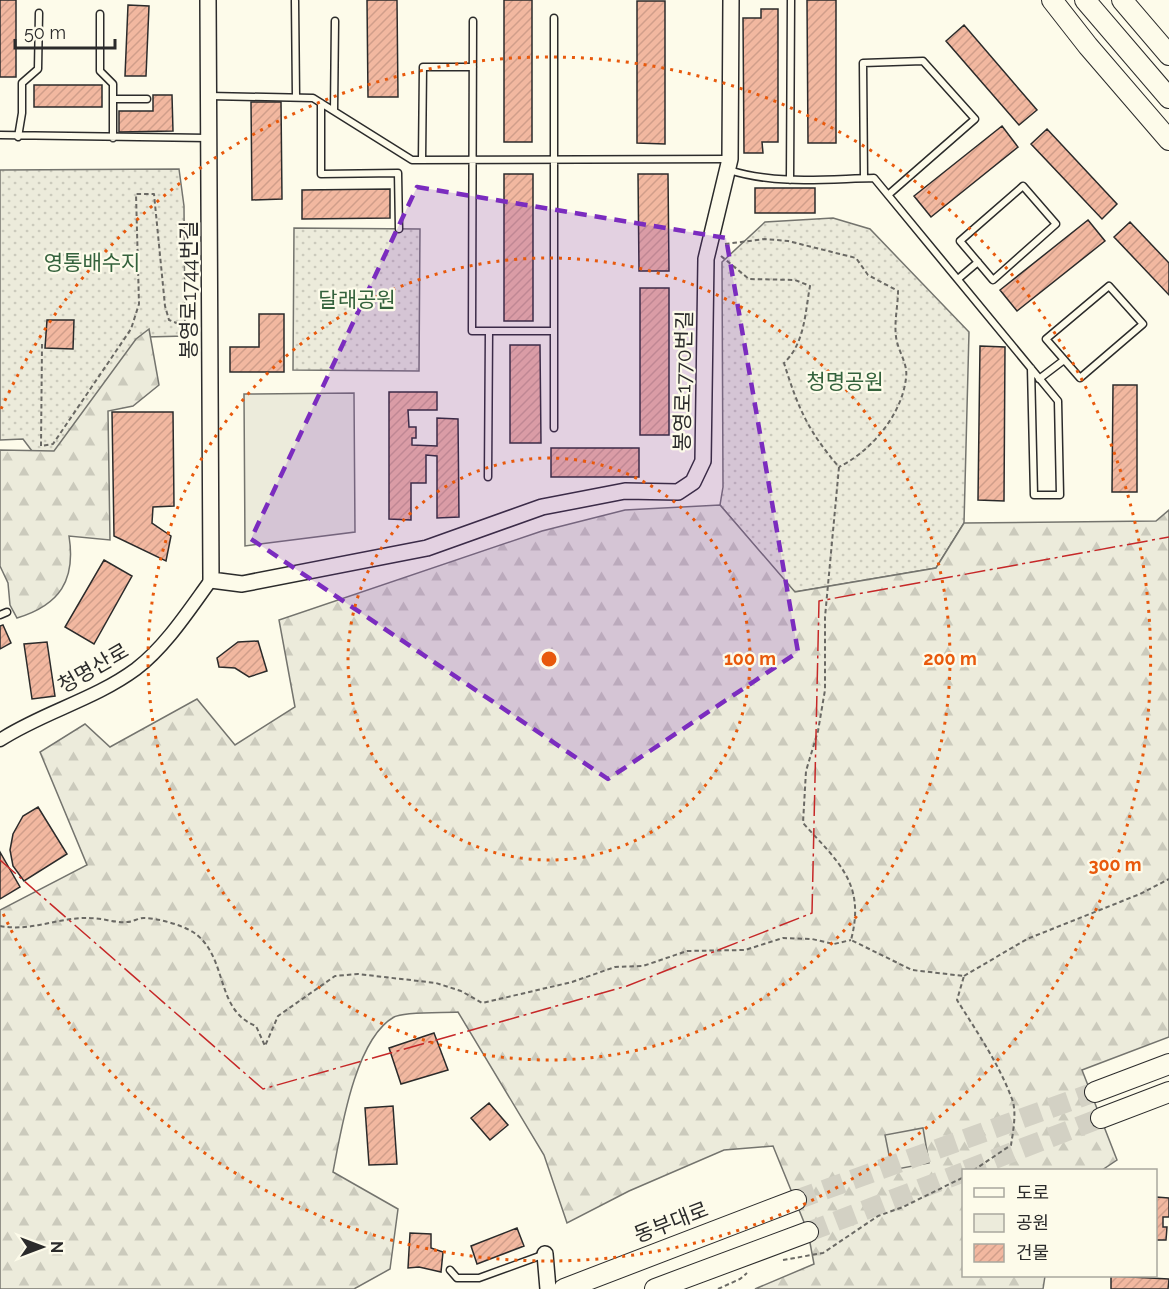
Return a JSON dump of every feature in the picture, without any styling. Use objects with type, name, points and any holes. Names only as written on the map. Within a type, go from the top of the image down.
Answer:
[{"type":"main road","points":[[1042,0],[1088,46]]},
{"type":"main road","points":[[1052,0],[1088,46],[1169,140]]},
{"type":"main road","points":[[1085,0],[1169,98]]},
{"type":"main road","points":[[1122,0],[1169,55]]},
{"type":"main road","points":[[1095,1092],[1169,1065]]},
{"type":"main road","points":[[1101,1118],[1169,1092]]},
{"type":"main road","name":"동부대로","points":[[564,1289],[796,1200]]},
{"type":"main road","points":[[655,1289],[808,1232]]},
{"type":"street","name":"봉영로1744번길","points":[[208,0],[211,580]]},
{"type":"street","name":"봉영로1770번길","points":[[211,580],[242,584],[427,548],[542,507],[624,491],[678,492],[693,482],[703,461],[706,259],[729,164],[731,0]]},
{"type":"street","name":"청명산로","points":[[0,740],[27,724],[96,693],[133,671],[180,622],[211,580]]},
{"type":"street","points":[[545,1254],[548,1289]]},
{"type":"lane","points":[[790,180],[791,0]]},
{"type":"lane","points":[[295,1],[296,97]]},
{"type":"lane","points":[[18,137],[22,113],[22,83],[38,69],[39,13]]},
{"type":"lane","points":[[100,14],[99,71],[113,84],[113,138]]},
{"type":"lane","points":[[554,18],[554,428]]},
{"type":"lane","points":[[334,21],[334,111]]},
{"type":"lane","points":[[473,21],[472,331],[553,331]]},
{"type":"lane","points":[[864,178],[863,63],[923,61],[975,119],[888,195]]},
{"type":"lane","points":[[422,160],[423,67],[473,68]]},
{"type":"lane","points":[[209,96],[313,98],[412,160],[729,164],[752,177],[790,180],[874,178],[957,279],[1031,368],[1058,401],[1060,495],[1034,495],[1031,368]]},
{"type":"lane","points":[[113,99],[147,99]]},
{"type":"lane","points":[[321,102],[321,174],[398,173],[399,229]]},
{"type":"lane","points":[[0,135],[209,138]]},
{"type":"lane","points":[[1023,186],[1056,224],[993,280],[978,262],[960,241],[1023,186]]},
{"type":"lane","points":[[957,279],[978,262]]},
{"type":"lane","points":[[1109,285],[1143,324],[1080,378],[1064,360],[1046,339],[1109,285]]},
{"type":"lane","points":[[488,477],[489,331]]},
{"type":"lane","points":[[1040,379],[1064,360]]},
{"type":"lane","points":[[450,1270],[457,1278],[479,1278],[545,1254]]},
{"type":"path","points":[[42,344],[41,446],[52,444],[131,329],[139,304],[136,194],[154,194],[165,306],[169,320],[179,324]]},
{"type":"path","points":[[710,245],[765,239],[788,241],[856,258],[868,275],[898,291],[897,342],[907,375],[903,391],[884,428],[858,458],[839,467]]},
{"type":"path","points":[[723,257],[749,279],[795,280],[810,285],[801,337],[796,351],[784,363],[801,412],[815,438],[839,467],[825,617],[825,690],[818,731],[807,771],[803,823],[842,865],[850,885],[857,916],[851,940]]},
{"type":"path","points":[[0,926],[21,930],[51,922],[80,918],[127,922],[144,918],[192,931],[210,948],[230,1004],[241,1021],[256,1026],[265,1046],[278,1016],[335,975],[358,974],[436,983],[461,991],[482,1003],[572,982],[615,967],[644,966],[687,951],[745,950],[783,938],[812,939],[834,944],[851,940],[912,970],[964,976],[1027,939],[1140,894],[1169,879]]},
{"type":"path","points":[[964,976],[957,1000],[990,1052],[1012,1100],[1011,1145],[975,1169]]},
{"type":"path","points":[[781,1261],[823,1253],[878,1216],[903,1208],[962,1178]]},
{"type":"path","points":[[718,1289],[740,1279],[752,1268]]},
{"type":"highlighted area","points":[[417,187],[726,238],[798,652],[608,779],[251,539]]},
{"type":"green space","name":"영통배수지","points":[[179,169],[184,206],[185,336],[146,337],[58,456],[32,451],[23,439],[0,440],[0,170]]},
{"type":"green space","name":"청명공원","points":[[833,218],[870,229],[969,332],[964,523],[936,568],[794,592],[720,505],[723,487],[722,262],[765,222]]},
{"type":"green space","name":"달래공원","points":[[294,228],[420,229],[419,371],[293,370]]},
{"type":"green space","points":[[149,329],[159,385],[133,406],[108,411],[110,540],[69,536],[70,566],[62,589],[44,606],[17,618],[10,605],[8,583],[0,566],[0,450],[54,451],[136,339]]},
{"type":"green space","points":[[354,393],[355,532],[245,546],[244,394]]},
{"type":"green space","points":[[720,505],[795,592],[936,568],[964,523],[1156,521],[1169,510],[1169,1037],[1082,1070],[1117,1160],[1104,1169],[962,1169],[962,1277],[1045,1277],[1043,1289],[755,1289],[814,1264],[808,1232],[773,1146],[724,1150],[629,1191],[567,1223],[544,1155],[458,1012],[415,1013],[394,1017],[381,1028],[369,1045],[352,1087],[333,1172],[398,1209],[390,1269],[354,1289],[0,1289],[0,910],[87,865],[40,752],[85,724],[110,747],[197,699],[235,745],[295,707],[279,620],[542,531],[625,510]]},
{"type":"green space","points":[[923,1128],[929,1163],[892,1170],[885,1135]]},
{"type":"building","points":[[0,0],[16,0],[16,77],[0,77]]},
{"type":"building","points":[[367,0],[397,0],[398,97],[368,97]]},
{"type":"building","points":[[504,0],[532,0],[532,142],[504,142]]},
{"type":"building","points":[[807,0],[836,0],[836,143],[808,143]]},
{"type":"building","points":[[637,1],[665,1],[665,144],[637,143]]},
{"type":"building","points":[[128,5],[149,6],[146,76],[125,76]]},
{"type":"building","points":[[761,9],[778,9],[778,142],[762,142],[763,153],[744,153],[743,18],[761,18]]},
{"type":"building","points":[[964,25],[1037,110],[1019,125],[946,41]]},
{"type":"building","points":[[34,85],[102,85],[102,107],[34,107]]},
{"type":"building","points":[[153,95],[172,95],[173,131],[119,132],[119,111],[153,111]]},
{"type":"building","points":[[251,102],[281,102],[282,199],[252,200]]},
{"type":"building","points":[[1002,126],[1018,147],[931,217],[914,196]]},
{"type":"building","points":[[1047,129],[1117,204],[1102,219],[1031,144]]},
{"type":"building","points":[[504,174],[533,174],[533,321],[504,321]]},
{"type":"building","points":[[638,174],[668,174],[669,271],[639,271]]},
{"type":"building","points":[[755,188],[815,188],[815,213],[755,213]]},
{"type":"building","points":[[390,189],[390,218],[302,219],[302,190]]},
{"type":"building","points":[[1088,220],[1105,241],[1017,311],[1000,290]]},
{"type":"building","points":[[1130,222],[1169,263],[1169,295],[1114,237]]},
{"type":"building","points":[[640,288],[669,288],[669,435],[640,435]]},
{"type":"building","points":[[259,314],[284,314],[284,372],[230,372],[230,347],[259,347]]},
{"type":"building","points":[[47,320],[74,320],[73,349],[45,348]]},
{"type":"building","points":[[510,345],[540,345],[541,443],[510,443]]},
{"type":"building","points":[[980,346],[1005,347],[1004,501],[978,500]]},
{"type":"building","points":[[1113,385],[1137,385],[1137,492],[1112,492]]},
{"type":"building","points":[[389,392],[437,392],[437,410],[408,410],[409,427],[416,427],[416,438],[412,438],[412,445],[437,446],[437,418],[458,419],[459,517],[437,518],[437,456],[426,455],[426,483],[411,483],[411,520],[389,519]]},
{"type":"building","points":[[112,412],[173,412],[174,506],[153,507],[152,523],[171,536],[166,561],[114,536]]},
{"type":"building","points":[[551,448],[639,448],[639,477],[551,477]]},
{"type":"building","points":[[104,560],[132,576],[94,644],[65,627]]},
{"type":"building","points":[[3,625],[11,643],[0,649],[0,626]]},
{"type":"building","points":[[258,641],[267,671],[249,677],[235,668],[219,667],[217,658],[238,642]]},
{"type":"building","points":[[47,642],[55,696],[32,699],[24,644]]},
{"type":"building","points":[[38,807],[67,854],[24,881],[13,866],[10,850],[13,834],[23,816]]},
{"type":"building","points":[[0,852],[20,887],[0,899]]},
{"type":"building","points":[[434,1033],[448,1070],[401,1084],[389,1048]]},
{"type":"building","points":[[489,1103],[508,1125],[490,1140],[471,1118]]},
{"type":"building","points":[[393,1106],[397,1164],[369,1165],[365,1108]]},
{"type":"building","points":[[1157,1197],[1169,1198],[1169,1217],[1163,1217],[1163,1227],[1167,1227],[1166,1240],[1157,1240]]},
{"type":"building","points":[[517,1228],[524,1246],[477,1264],[471,1246]]},
{"type":"building","points":[[410,1233],[431,1234],[431,1248],[443,1252],[441,1272],[419,1267],[408,1268]]},
{"type":"building","points":[[1111,1277],[1169,1279],[1168,1289],[1111,1289]]},
{"type":"tunnel","points":[[796,1200],[1095,1092]]},
{"type":"tunnel","points":[[969,1169],[1101,1118]]},
{"type":"tunnel","points":[[808,1232],[962,1173]]},
{"type":"power","points":[[0,860],[263,1089],[627,986],[812,913],[819,601],[1169,537]]}]
